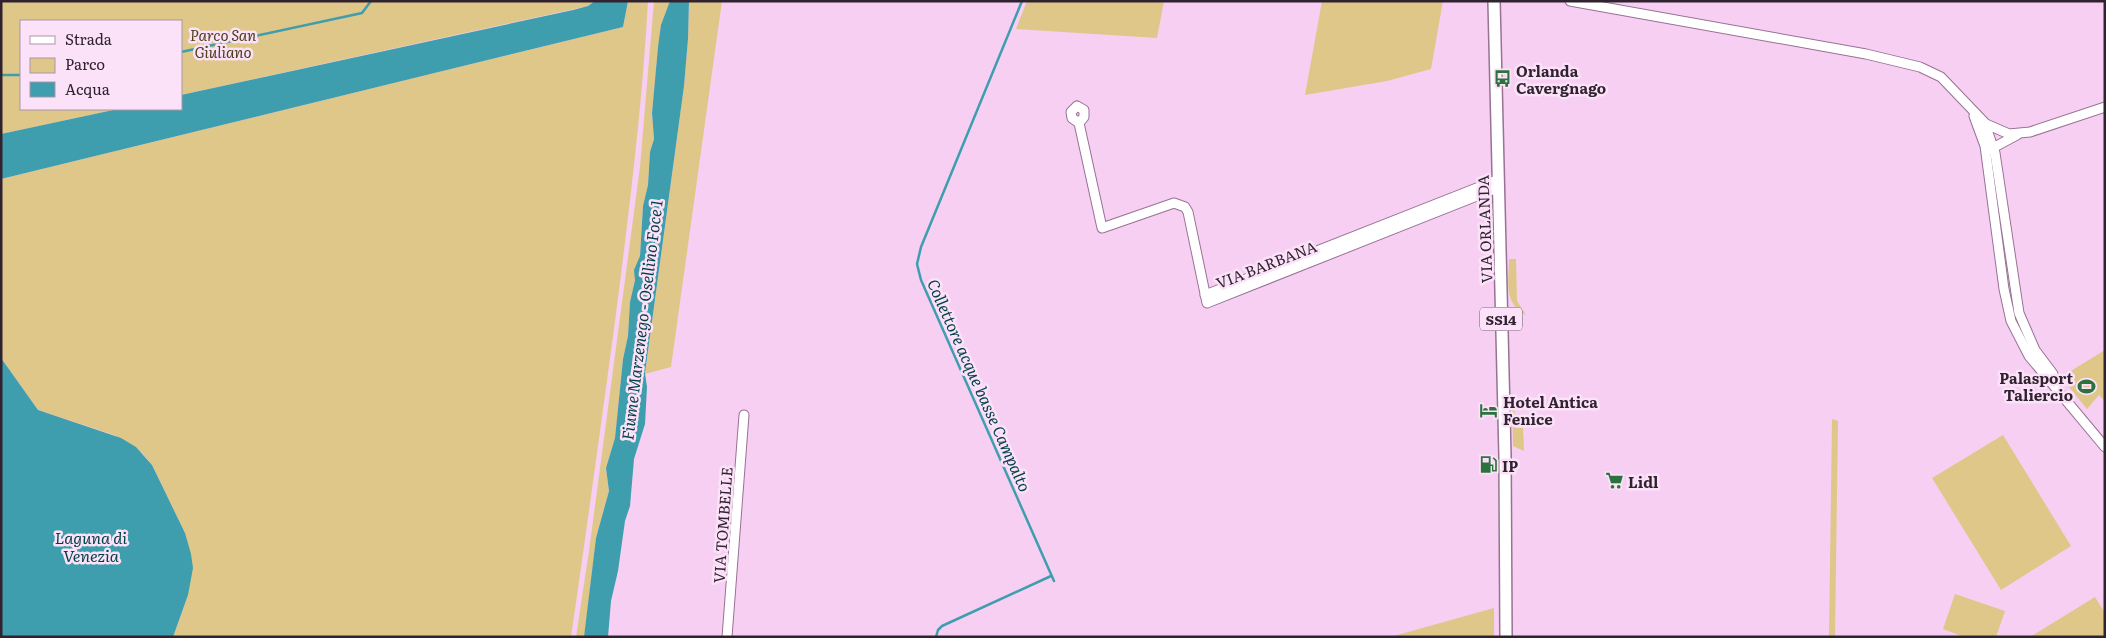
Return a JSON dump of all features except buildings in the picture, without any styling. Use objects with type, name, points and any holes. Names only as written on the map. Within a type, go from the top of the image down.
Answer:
[{"type":"main road","name":"VIA ORLANDA","points":[[1494,1],[1505,456],[1506,637]]},
{"type":"street","points":[[1570,1],[1911,64],[1941,77],[1985,124],[2002,132],[2022,133]]},
{"type":"street","points":[[1987,157],[1989,150],[1993,146],[2022,133],[2105,108]]},
{"type":"street","points":[[1974,113],[1981,130],[1987,157],[2004,289],[2011,321],[2029,356],[2105,448]]},
{"type":"street","name":"VIA BARBANA","points":[[1079,123],[1102,228],[1174,203],[1185,207],[1188,212],[1205,295],[1497,184]]},
{"type":"street","points":[[1985,124],[1993,146],[2019,312],[2035,350],[2053,374],[2047,377]]},
{"type":"street","name":"VIA TOMBELLE","points":[[727,637],[744,416]]},
{"type":"green space","name":"Parco San Giuliano","points":[[1,1],[595,1],[588,6],[182,95],[182,20],[20,20],[20,110],[113,110],[1,134]]},
{"type":"green space","points":[[628,1],[648,1],[642,83],[614,329],[571,637],[173,637],[188,595],[185,533],[152,465],[142,453],[114,435],[38,410],[1,358],[1,179],[623,27]]},
{"type":"green space","points":[[654,1],[670,1],[658,47],[652,113],[654,139],[650,152],[648,185],[643,206],[640,256],[630,302],[628,336],[623,359],[615,438],[606,468],[609,491],[596,538],[584,637],[576,637],[640,167]]},
{"type":"green space","points":[[689,1],[722,1],[671,367],[645,374],[684,86]]},
{"type":"green space","points":[[1027,1],[1164,1],[1157,38],[1016,29]]},
{"type":"green space","points":[[1322,1],[1443,1],[1431,69],[1387,81],[1305,95]]},
{"type":"green space","points":[[1509,259],[1516,259],[1517,301],[1526,315],[1519,310],[1511,298],[1508,284]]},
{"type":"green space","name":"Palasport Taliercio","points":[[2105,350],[2105,401],[2099,395],[2087,409],[2061,377]]},
{"type":"green space","points":[[1512,393],[1517,428],[1523,428],[1524,451],[1513,446]]},
{"type":"green space","points":[[1832,419],[1838,421],[1835,637],[1829,637]]},
{"type":"green space","points":[[2003,435],[2071,546],[2001,590],[1932,478]]},
{"type":"green space","points":[[1955,594],[2005,611],[1996,637],[1964,637],[1943,629]]},
{"type":"green space","points":[[2095,597],[2105,613],[2105,637],[2030,637]]},
{"type":"green space","points":[[1494,608],[1494,637],[1390,637]]},
{"type":"water","points":[[595,1],[628,1],[623,27],[1,179],[1,134],[113,110],[182,110],[182,95],[588,6]]},
{"type":"water","name":"Fiume Marzenego - Osellino Foce 1","points":[[670,1],[689,1],[688,39],[684,86],[645,373],[647,387],[645,424],[634,459],[630,506],[625,521],[618,571],[611,601],[608,637],[584,637],[596,538],[609,491],[606,468],[615,438],[623,359],[628,336],[630,302],[635,280],[634,270],[640,256],[643,206],[648,185],[650,152],[654,139],[652,113],[658,47],[661,25]]},
{"type":"water","name":"Laguna di Venezia","points":[[1,358],[38,410],[121,438],[136,447],[152,465],[185,533],[193,568],[188,595],[173,637],[1,637]]},
{"type":"waterway","points":[[182,52],[362,13],[371,1]]},
{"type":"waterway","name":"Collettore acque basse Campalto","points":[[1022,1],[921,247],[917,264],[921,280],[1054,581]]},
{"type":"waterway","points":[[1,75],[20,75]]},
{"type":"waterway","points":[[936,637],[938,630],[942,626],[1051,576]]},
{"type":"place","name":"Orlanda Cavergnago","points":[[1502,79]]},
{"type":"place","name":"Palasport Taliercio","points":[[2087,386]]},
{"type":"place","name":"Hotel Antica Fenice","points":[[1489,410]]},
{"type":"place","name":"IP","points":[[1488,465]]},
{"type":"place","name":"Lidl","points":[[1614,481]]}]
